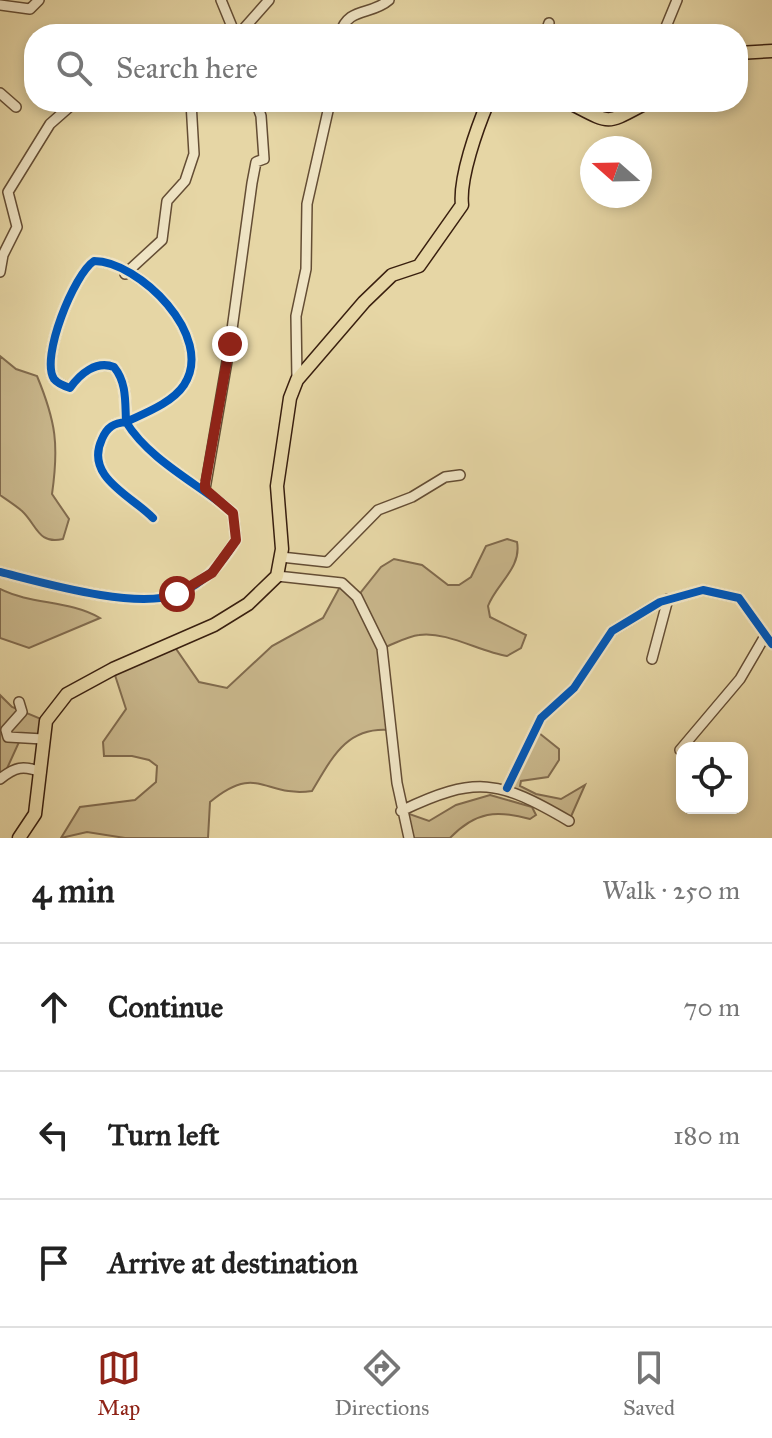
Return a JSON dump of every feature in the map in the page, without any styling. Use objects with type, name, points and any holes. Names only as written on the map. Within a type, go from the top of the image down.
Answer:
[{"type":"main road","points":[[748,52],[772,51]]},
{"type":"main road","points":[[19,838],[35,814],[46,721],[67,694],[113,669],[214,625],[248,604],[277,576],[281,557],[277,486],[290,398],[297,380],[364,302],[392,275],[419,266],[462,205],[461,193],[485,112]]},
{"type":"main road","points":[[587,112],[604,121],[619,121],[627,112]]},
{"type":"street","points":[[0,5],[30,9],[39,0]]},
{"type":"street","points":[[221,0],[232,24]]},
{"type":"street","points":[[246,24],[269,0]]},
{"type":"street","points":[[344,24],[356,12],[376,9],[389,0]]},
{"type":"street","points":[[667,24],[677,0]]},
{"type":"street","points":[[0,93],[16,107]]},
{"type":"street","points":[[0,272],[3,255],[17,227],[8,192],[50,124],[64,112]]},
{"type":"street","points":[[125,274],[162,240],[167,201],[185,181],[194,154],[192,112]]},
{"type":"street","points":[[205,489],[230,344],[252,183],[256,162],[264,159],[260,112]]},
{"type":"street","points":[[297,380],[296,316],[306,269],[307,204],[328,112]]},
{"type":"street","points":[[0,572],[67,589],[133,598],[177,594],[212,573],[236,540],[233,513],[134,435],[126,422],[124,387],[114,367],[108,364],[92,368],[70,388],[56,381],[51,355],[56,331],[88,265],[101,261],[171,306],[184,326],[190,368],[185,384],[176,393],[126,422],[116,423],[105,431],[97,454],[109,484],[138,501],[153,518]]},
{"type":"street","points":[[281,557],[327,562],[378,510],[412,497],[445,477],[460,475]]},
{"type":"street","points":[[277,576],[342,583],[357,597],[382,648],[401,811],[409,838]]},
{"type":"street","points":[[507,788],[541,718],[574,688],[612,631],[668,599],[703,590],[739,598],[772,644]]},
{"type":"street","points":[[652,659],[668,599]]},
{"type":"street","points":[[687,742],[740,679],[765,636]]},
{"type":"street","points":[[19,702],[22,712],[6,730],[8,737],[43,739]]},
{"type":"street","points":[[0,779],[16,768],[26,767],[41,772]]},
{"type":"street","points":[[401,811],[454,788],[507,788],[569,821]]},
{"type":"shaded area","points":[[0,356],[16,369],[37,376],[43,392],[54,434],[52,494],[69,519],[63,539],[43,536],[22,511],[0,495]]},
{"type":"shaded area","points":[[507,539],[517,542],[516,560],[488,606],[490,617],[526,635],[521,648],[507,656],[441,636],[419,635],[383,648],[389,730],[374,730],[351,739],[334,756],[312,791],[296,792],[261,784],[239,784],[210,802],[208,838],[125,838],[87,832],[61,838],[80,807],[135,800],[156,782],[157,766],[149,760],[132,756],[104,756],[103,742],[126,709],[113,669],[172,643],[199,682],[227,688],[272,646],[323,618],[342,583],[357,597],[381,567],[394,559],[422,565],[448,585],[459,585],[471,577],[486,546]]},
{"type":"shaded area","points":[[0,589],[25,598],[76,608],[100,618],[29,648],[0,638]]},
{"type":"shaded area","points":[[0,695],[12,707],[46,721],[43,734],[19,742],[4,775],[0,771]]},
{"type":"shaded area","points":[[534,729],[559,749],[559,760],[548,777],[521,781],[520,786],[536,794],[561,799],[585,785],[569,821],[507,788]]},
{"type":"shaded area","points":[[490,795],[532,807],[536,815],[530,819],[507,814],[487,815],[469,822],[450,838],[409,838],[401,811],[429,821],[456,805]]},
{"type":"cycle path","points":[[0,572],[89,593],[138,599],[160,598],[178,594],[204,579],[219,565],[236,540],[233,513],[148,449],[126,422],[165,402],[184,385],[191,366],[190,345],[181,324],[168,305],[131,273],[112,264],[94,261],[77,282],[61,317],[51,368],[54,379],[70,388],[84,373],[95,367],[114,367],[124,393],[126,422],[111,426],[106,431],[98,452],[99,464],[113,484],[153,518]]},
{"type":"cycle path","points":[[507,788],[541,718],[574,688],[612,631],[660,602],[703,590],[739,598],[772,644]]},
{"type":"route","points":[[177,594],[212,573],[236,540],[237,523],[233,513],[205,489],[230,344]]}]
